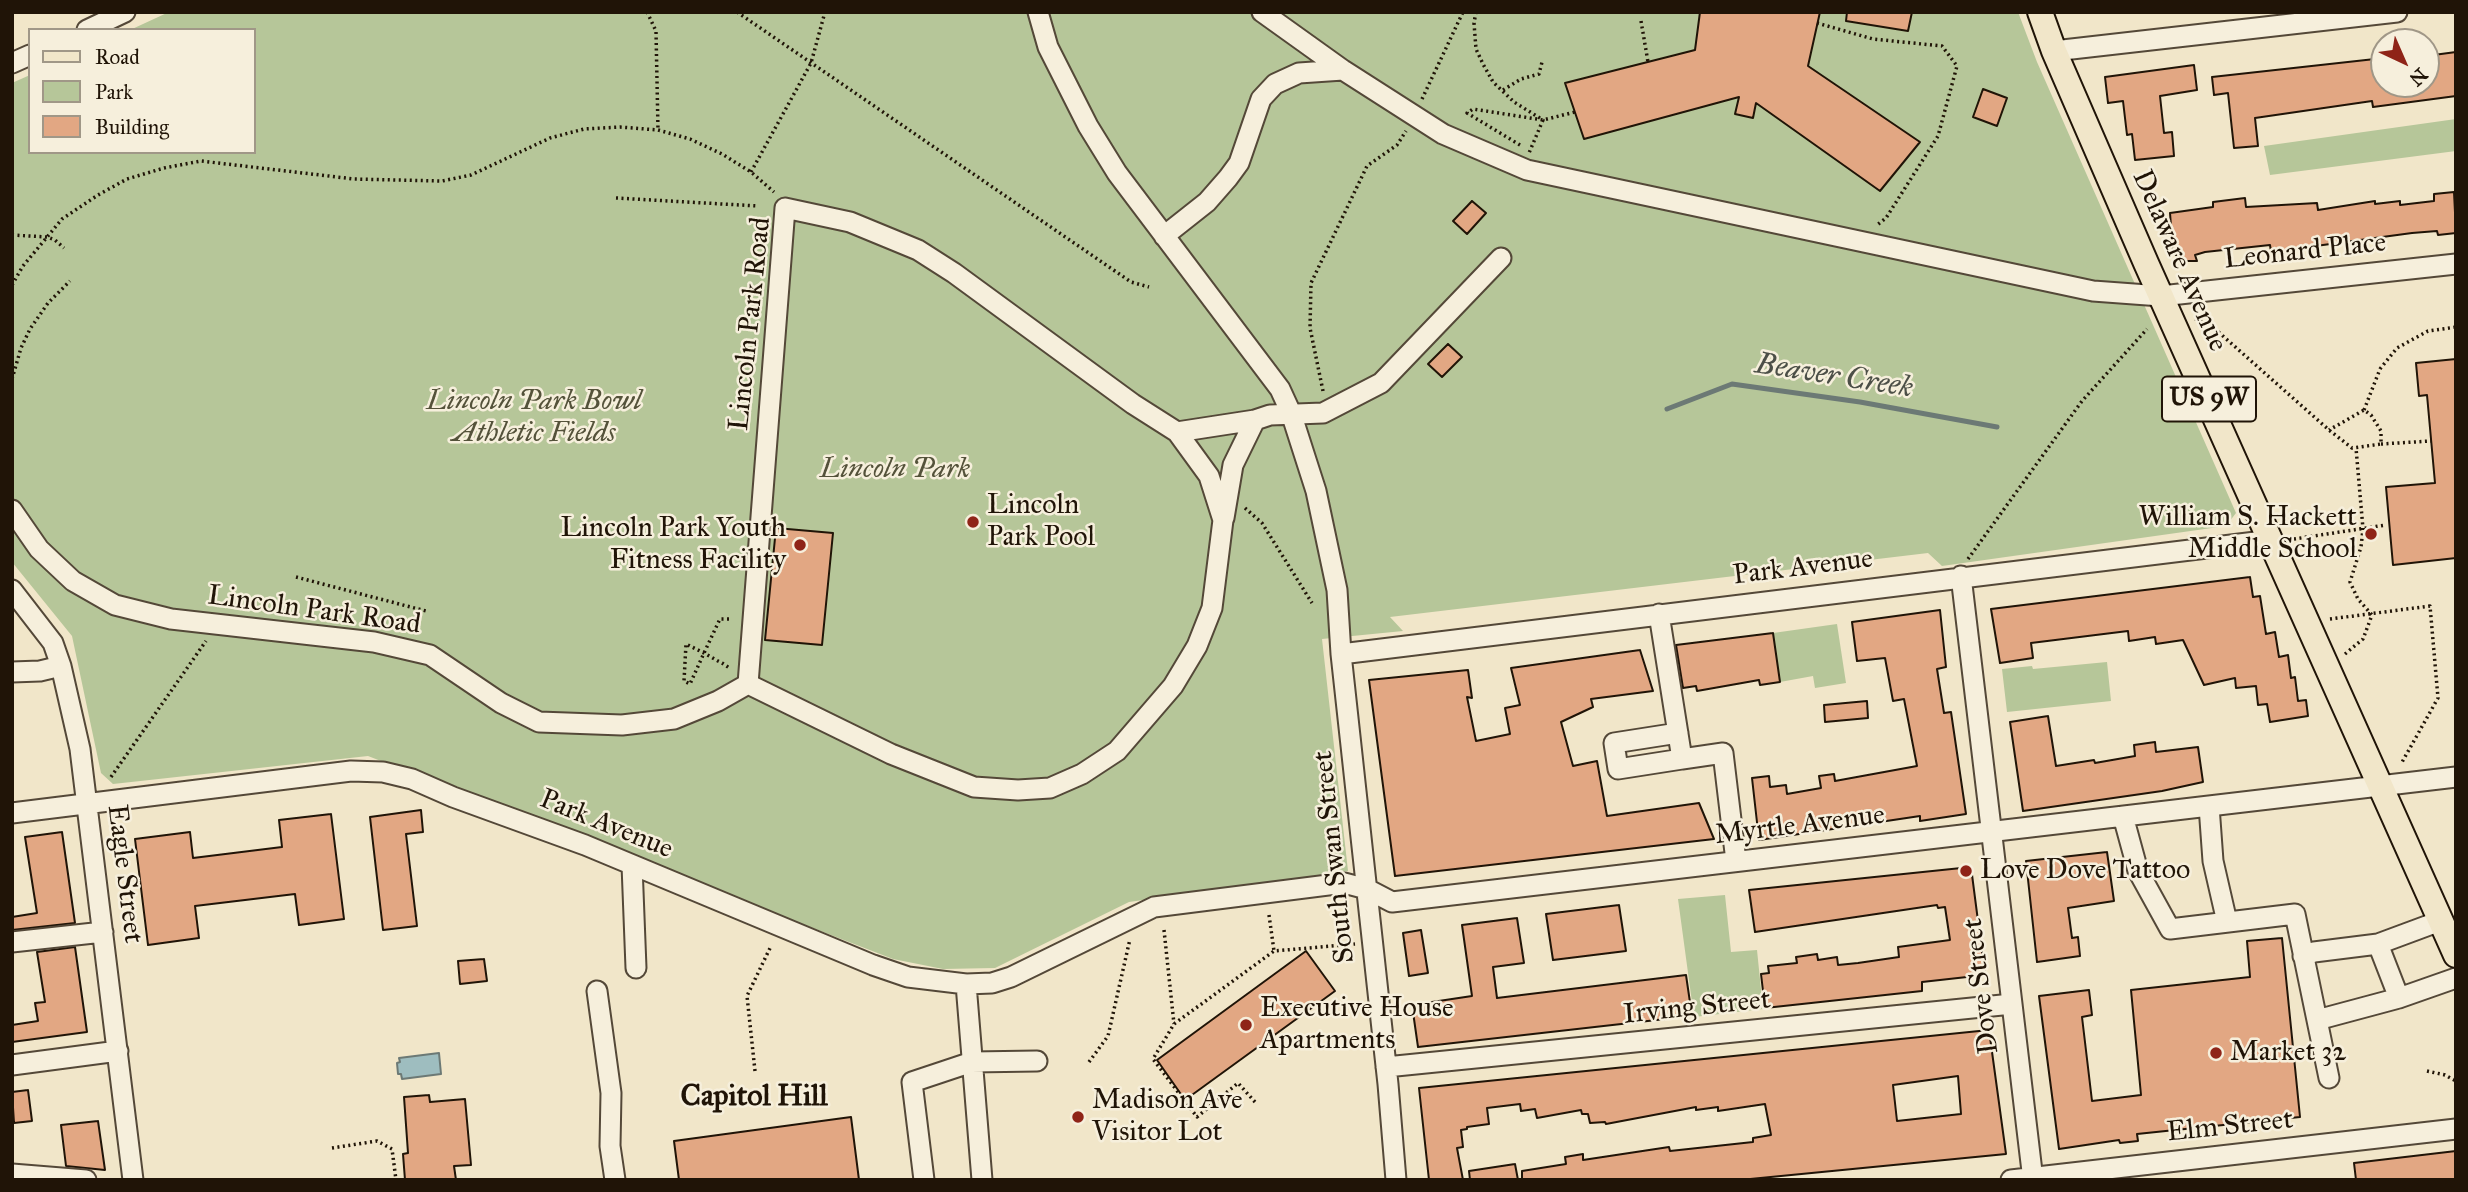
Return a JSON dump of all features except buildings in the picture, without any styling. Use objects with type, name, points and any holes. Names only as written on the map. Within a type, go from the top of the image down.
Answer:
[{"type":"main road","name":"Delaware Avenue","points":[[2040,12],[2054,51],[2161,296],[2283,539],[2380,785],[2456,955]]},
{"type":"street","points":[[91,28],[125,12]]},
{"type":"street","name":"South Swan Street","points":[[1038,12],[1048,47],[1088,126],[1116,173],[1280,389],[1291,413],[1316,491],[1337,590],[1341,654],[1387,1067],[1396,1180]]},
{"type":"street","name":"Leonard Place","points":[[1262,12],[1343,70],[1443,134],[1520,167],[2093,291],[2161,296],[2456,264]]},
{"type":"street","points":[[2054,51],[2397,12]]},
{"type":"street","points":[[12,63],[28,56]]},
{"type":"street","points":[[1164,236],[1207,202],[1239,163],[1261,99],[1275,84],[1299,73],[1343,70]]},
{"type":"street","name":"Lincoln Park Road","points":[[748,684],[785,208],[850,222],[890,236],[954,272],[1133,404],[1177,432],[1209,476],[1225,510]]},
{"type":"street","points":[[1177,432],[1291,413],[1323,413],[1381,383],[1501,258]]},
{"type":"street","name":"Lincoln Park Road","points":[[748,684],[891,754],[974,787],[1017,790],[1050,788],[1082,774],[1117,751],[1173,686],[1197,646],[1212,608],[1233,465],[1255,420]]},
{"type":"street","name":"Lincoln Park Road","points":[[12,510],[39,549],[73,581],[115,604],[171,619],[374,642],[430,655],[501,703],[539,722],[622,725],[674,719],[718,701],[748,684]]},
{"type":"street","name":"Park Avenue","points":[[1341,654],[1961,576],[2283,539]]},
{"type":"street","name":"Dove Street","points":[[1961,576],[2033,1179]]},
{"type":"street","name":"Eagle Street","points":[[12,590],[53,643],[80,749],[133,1180]]},
{"type":"street","points":[[1659,614],[1682,759]]},
{"type":"street","points":[[12,672],[40,671],[61,666]]},
{"type":"street","points":[[1678,733],[1614,743],[1618,769],[1723,753],[1735,861]]},
{"type":"street","name":"Park Avenue","points":[[12,813],[351,771],[383,772],[412,779],[632,865],[885,969],[908,977],[966,984],[992,983],[1011,977],[1154,906]]},
{"type":"street","name":"Myrtle Avenue","points":[[1154,906],[1344,883],[1367,889],[1392,902],[2456,777]]},
{"type":"street","points":[[2209,806],[2213,861],[2227,922]]},
{"type":"street","points":[[2123,816],[2138,871],[2170,929],[2295,914],[2329,1078]]},
{"type":"street","points":[[632,865],[636,968]]},
{"type":"street","points":[[2303,956],[2314,952],[2378,944],[2440,920]]},
{"type":"street","points":[[12,942],[103,932]]},
{"type":"street","points":[[2378,944],[2399,998]]},
{"type":"street","points":[[2317,1020],[2399,998],[2456,978]]},
{"type":"street","points":[[966,984],[982,1180]]},
{"type":"street","points":[[597,991],[611,1093],[610,1146],[615,1180]]},
{"type":"street","name":"Irving Street","points":[[1387,1067],[2012,1004]]},
{"type":"street","points":[[12,1065],[118,1051]]},
{"type":"street","points":[[925,1180],[912,1082],[972,1062],[1037,1061]]},
{"type":"street","name":"Elm Street","points":[[2011,1180],[2456,1129]]},
{"type":"street","points":[[12,1174],[86,1180]]},
{"type":"path","points":[[647,12],[656,31],[658,130]]},
{"type":"path","points":[[737,12],[1131,282],[1149,287]]},
{"type":"path","points":[[751,172],[811,63],[825,12]]},
{"type":"path","points":[[1420,104],[1463,12]]},
{"type":"path","points":[[1476,12],[1476,49],[1493,82],[1514,102],[1543,120]]},
{"type":"path","points":[[1641,21],[1648,62]]},
{"type":"path","points":[[1817,23],[1872,39],[1942,46],[1958,66],[1938,136],[1886,218],[1872,228]]},
{"type":"path","points":[[1503,90],[1521,79],[1539,74],[1542,62]]},
{"type":"path","points":[[1520,167],[1523,146],[1467,113],[1473,108],[1543,120],[1575,112]]},
{"type":"path","points":[[1520,167],[1528,156],[1543,120]]},
{"type":"path","points":[[1323,393],[1310,328],[1311,283],[1367,166],[1397,145],[1409,126]]},
{"type":"path","points":[[12,285],[23,266],[62,219],[127,179],[201,161],[354,179],[442,181],[471,175],[550,138],[572,132],[620,127],[658,130],[690,139],[722,154],[751,172],[783,201],[785,208]]},
{"type":"path","points":[[616,198],[758,206]]},
{"type":"path","points":[[12,234],[47,237],[64,248]]},
{"type":"path","points":[[12,379],[30,329],[48,303],[70,281]]},
{"type":"path","points":[[2195,319],[2206,320],[2352,448],[2431,441]]},
{"type":"path","points":[[2329,430],[2364,410],[2380,369],[2397,348],[2428,331],[2456,327]]},
{"type":"path","points":[[1961,576],[1968,558],[2082,401],[2147,329]]},
{"type":"path","points":[[2364,410],[2371,415],[2381,431],[2381,444]]},
{"type":"path","points":[[2356,447],[2363,529],[2361,547],[2350,582],[2358,599],[2372,615]]},
{"type":"path","points":[[1225,510],[1244,508],[1262,523],[1312,603]]},
{"type":"path","points":[[2283,539],[2386,525]]},
{"type":"path","points":[[296,577],[426,611]]},
{"type":"path","points":[[2330,619],[2430,606],[2438,698],[2400,765]]},
{"type":"path","points":[[2345,654],[2362,639],[2372,615]]},
{"type":"path","points":[[718,660],[704,653],[686,644],[684,681],[690,684],[704,653],[720,619],[729,619]]},
{"type":"path","points":[[111,777],[217,625]]},
{"type":"path","points":[[1269,915],[1274,951]]},
{"type":"path","points":[[1164,930],[1174,1024]]},
{"type":"path","points":[[1089,1062],[1108,1036],[1132,932]]},
{"type":"path","points":[[1255,1102],[1238,1083],[1197,1117],[1153,1059],[1174,1024],[1274,951],[1361,944]]},
{"type":"path","points":[[755,1071],[747,996],[771,946]]},
{"type":"path","points":[[2427,1071],[2456,1081]]},
{"type":"path","points":[[332,1148],[377,1141],[392,1149],[396,1180]]},
{"type":"green space","name":"Lincoln Park","points":[[169,12],[2018,12],[2037,62],[2236,513],[2226,526],[1942,566],[1928,553],[1390,617],[1403,631],[1322,639],[1348,871],[1129,902],[995,968],[943,969],[893,959],[368,756],[113,784],[101,773],[72,636],[12,562],[12,83],[28,76],[28,154],[256,154],[256,28],[134,28]]},
{"type":"green space","points":[[2456,119],[2456,151],[2270,175],[2264,146]]},
{"type":"green space","points":[[1837,624],[1846,683],[1815,688],[1813,676],[1780,682],[1773,633]]},
{"type":"green space","points":[[2107,662],[2111,701],[2007,712],[2002,669]]},
{"type":"green space","points":[[1725,895],[1731,952],[1757,950],[1763,1009],[1694,1017],[1678,899]]},
{"type":"water","points":[[439,1053],[441,1074],[402,1079],[401,1074],[398,1074],[399,1058]]},
{"type":"waterway","name":"Beaver Creek","points":[[1667,409],[1732,384],[1860,402],[1997,427]]},
{"type":"place","name":"Lincoln Park Pool","points":[[973,522]]},
{"type":"place","name":"William S. Hackett Middle School","points":[[2371,534]]},
{"type":"place","name":"Lincoln Park Youth Fitness Facility","points":[[800,545]]},
{"type":"place","name":"Love Dove Tattoo","points":[[1966,871]]},
{"type":"place","name":"Executive House Apartments","points":[[1246,1025]]},
{"type":"place","name":"Market 32","points":[[2216,1053]]},
{"type":"place","name":"Madison Ave Visitor Lot","points":[[1078,1117]]},
{"type":"district","name":"Capitol Hill","points":[[754,1098]]},
{"type":"park label","name":"Lincoln Park Bowl Athletic Fields","points":[[534,418]]}]
